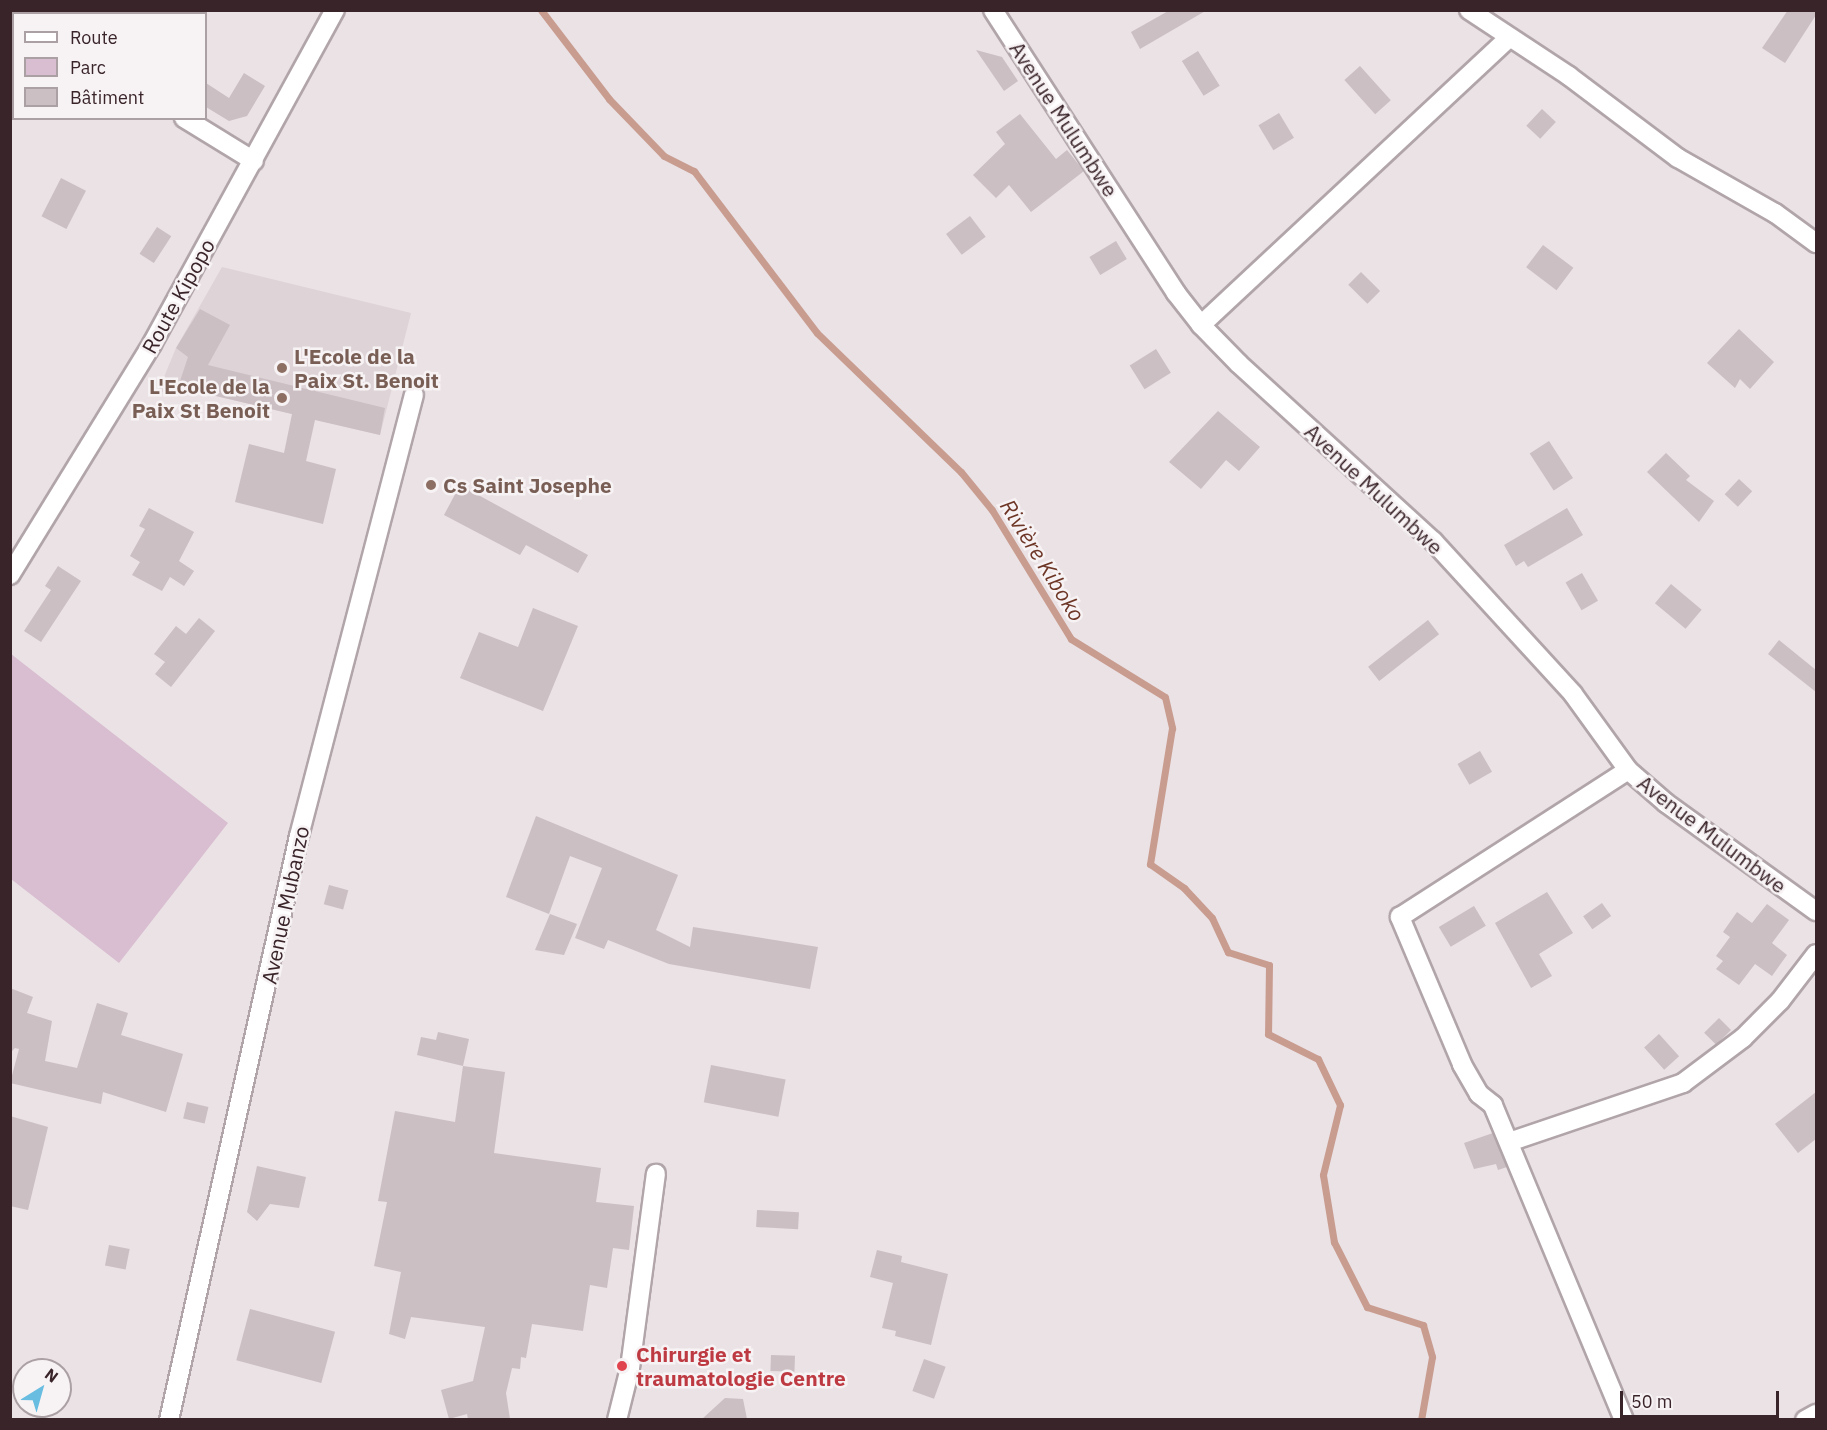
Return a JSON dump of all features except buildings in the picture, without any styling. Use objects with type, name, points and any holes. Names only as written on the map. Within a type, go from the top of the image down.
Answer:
[{"type":"street","name":"Route Kipopo","points":[[10,575],[152,344],[336,10]]},
{"type":"street","name":"Avenue Mulumbwe","points":[[993,10],[1176,293],[1201,325],[1433,541],[1574,694],[1628,770],[1666,803],[1816,911]]},
{"type":"street","points":[[1469,10],[1508,39],[1569,76],[1678,158],[1775,213],[1816,243]]},
{"type":"street","points":[[1201,325],[1508,39]]},
{"type":"street","points":[[186,120],[254,161]]},
{"type":"street","name":"Avenue Mubanzo","points":[[169,1419],[299,836],[414,395]]},
{"type":"street","points":[[1624,1419],[1493,1105],[1479,1094],[1462,1064],[1400,917],[1628,770]]},
{"type":"street","points":[[1509,1142],[1683,1083],[1743,1038],[1816,954]]},
{"type":"street","points":[[617,1419],[630,1368],[657,1174]]},
{"type":"street","points":[[1805,1419],[1816,1414]]},
{"type":"shaded area","name":"L'Ecole de la Paix St. Benoit","points":[[222,267],[411,313],[380,435],[178,387],[157,394],[176,348]]},
{"type":"green space","points":[[11,654],[228,823],[119,963],[11,879]]},
{"type":"waterway","name":"Rivière Kiboko","points":[[541,10],[609,99],[664,156],[694,171],[817,333],[961,472],[992,510],[1071,639],[1165,697],[1172,728],[1150,864],[1184,888],[1212,918],[1228,952],[1269,965],[1268,1034],[1318,1059],[1340,1105],[1323,1175],[1334,1242],[1367,1307],[1423,1325],[1432,1357],[1421,1420]]},
{"type":"place","name":"L'Ecole de la Paix St. Benoit","points":[[282,368]]},
{"type":"place","name":"L'Ecole de la Paix St Benoit","points":[[282,398]]},
{"type":"place","name":"Cs Saint Josephe","points":[[431,485]]},
{"type":"place","name":"Chirurgie et traumatologie Centre","points":[[622,1366]]}]
